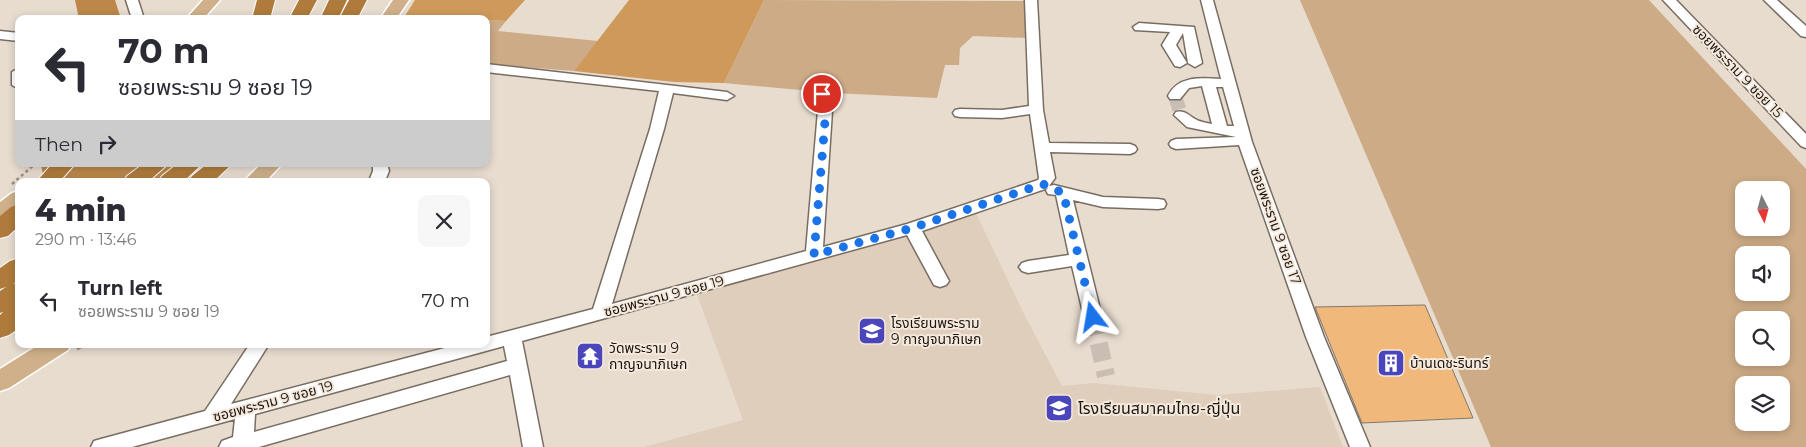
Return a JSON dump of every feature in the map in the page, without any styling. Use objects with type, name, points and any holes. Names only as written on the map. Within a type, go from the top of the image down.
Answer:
[{"type":"highway","points":[[262,15],[266,0]]},
{"type":"highway","points":[[300,15],[308,0]]},
{"type":"highway","points":[[331,15],[338,0]]},
{"type":"highway","points":[[350,15],[358,0]]},
{"type":"highway","points":[[51,178],[61,167]]},
{"type":"highway","points":[[121,178],[133,167]]},
{"type":"highway","points":[[139,178],[153,167]]},
{"type":"highway","points":[[174,178],[187,167]]},
{"type":"highway","points":[[204,178],[217,167]]},
{"type":"highway","points":[[0,230],[15,216]]},
{"type":"highway","points":[[0,280],[15,270]]},
{"type":"highway","points":[[0,304],[15,294]]},
{"type":"highway","points":[[0,328],[15,318]]},
{"type":"main road","points":[[198,15],[212,0]]},
{"type":"main road","points":[[391,15],[401,0]]},
{"type":"main road","points":[[43,178],[55,167]]},
{"type":"main road","points":[[257,178],[269,167]]},
{"type":"main road","points":[[0,212],[13,193]]},
{"type":"main road","points":[[0,381],[54,348]]},
{"type":"street","points":[[132,0],[137,15]]},
{"type":"street","points":[[1032,0],[1036,110],[1047,178],[1043,184],[1053,190],[1103,202],[1158,204]]},
{"type":"street","name":"ซอยพระราม 9 ซอย 17","points":[[1207,0],[1209,64],[1228,83],[1244,136],[1315,337],[1360,447]]},
{"type":"street","name":"ซอยพระราม 9 ซอย 15","points":[[1669,0],[1806,143]]},
{"type":"street","points":[[1770,0],[1806,33]]},
{"type":"street","points":[[1139,28],[1189,30],[1209,64]]},
{"type":"street","points":[[1180,29],[1170,40],[1169,45],[1174,63],[1209,64]]},
{"type":"street","points":[[0,35],[15,37]]},
{"type":"street","points":[[490,68],[727,96]]},
{"type":"street","points":[[1208,82],[1221,130]]},
{"type":"street","points":[[1175,96],[1184,85],[1208,82],[1228,83]]},
{"type":"street","points":[[600,314],[657,129],[667,88]]},
{"type":"street","points":[[810,94],[826,96],[814,255]]},
{"type":"street","points":[[960,113],[1002,114],[1021,110],[1036,110]]},
{"type":"street","points":[[1181,115],[1192,124],[1244,136]]},
{"type":"street","points":[[1176,144],[1195,144],[1210,140],[1244,136]]},
{"type":"street","points":[[1042,147],[1130,149]]},
{"type":"street","name":"ซอยพระราม 9 ซอย 19","points":[[490,343],[912,228],[1043,184]]},
{"type":"street","points":[[1063,192],[1093,317]]},
{"type":"street","points":[[912,228],[940,281]]},
{"type":"street","points":[[1028,267],[1079,259]]},
{"type":"street","points":[[512,337],[533,447]]},
{"type":"street","points":[[212,417],[257,348]]},
{"type":"street","name":"ซอยพระราม 9 ซอย 19","points":[[101,447],[471,348]]},
{"type":"street","points":[[236,445],[517,366]]},
{"type":"street","points":[[236,445],[246,409]]},
{"type":"path","points":[[24,178],[33,167]]},
{"type":"shaded area","points":[[75,0],[115,0],[120,15],[78,15]]},
{"type":"shaded area","points":[[415,0],[525,0],[506,21],[490,20],[490,15],[406,15]]},
{"type":"shaded area","points":[[629,0],[764,0],[724,83],[674,82],[574,71]]},
{"type":"shaded area","points":[[764,0],[1025,1],[1027,38],[973,36],[960,48],[959,65],[945,65],[937,98],[833,93],[724,83]]},
{"type":"shaded area","points":[[1300,0],[1649,0],[1806,169],[1806,447],[1491,447]]},
{"type":"shaded area","points":[[490,20],[506,21],[498,31],[598,41],[574,71],[490,64]]},
{"type":"shaded area","points":[[42,167],[190,167],[195,178],[43,178]]},
{"type":"shaded area","points":[[976,213],[1023,312],[1062,386],[1094,383],[1217,395],[1320,387],[1343,447],[644,447],[743,420],[696,292]]},
{"type":"building","name":"บ้านเดชะรินทร์","points":[[1425,305],[1473,418],[1362,423],[1315,307]]},
{"type":"tunnel","points":[[1175,96],[1181,115]]},
{"type":"tunnel","points":[[1093,317],[1106,376]]},
{"type":"place","name":"โรงเรียนพระราม 9 กาญจนาภิเษก","points":[[872,331]]},
{"type":"place","name":"วัดพระราม 9 กาญจนาภิเษก","points":[[590,356]]},
{"type":"place","name":"บ้านเดชะรินทร์","points":[[1391,363]]},
{"type":"place","name":"โรงเรียนสมาคมไทย-ญี่ปุ่น","points":[[1059,408]]},
{"type":"route","points":[[822,94],[826,96],[826,109],[814,255],[912,228],[1043,184],[1053,190],[1063,192],[1093,317]]}]
